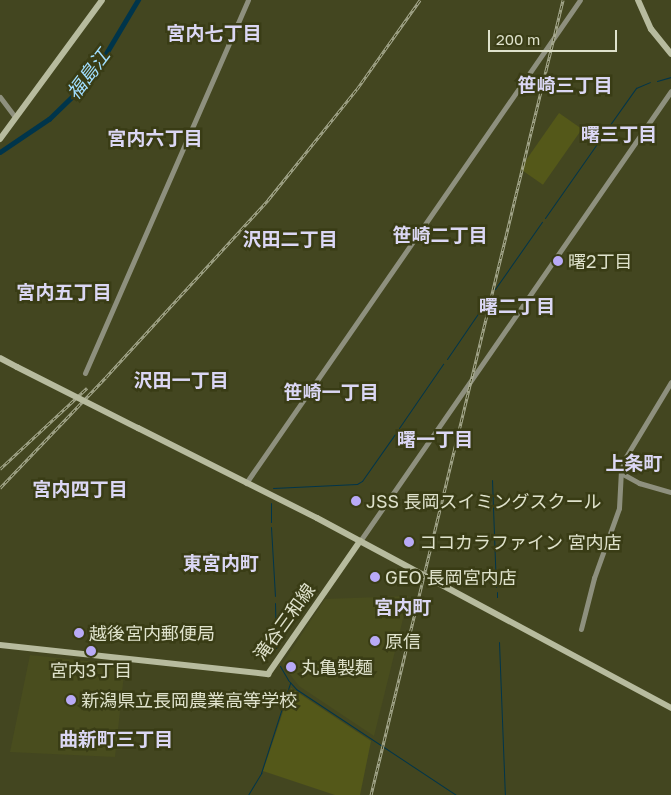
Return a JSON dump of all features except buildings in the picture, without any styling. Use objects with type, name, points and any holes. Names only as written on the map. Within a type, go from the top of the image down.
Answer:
[{"type":"main road","points":[[0,139],[102,0]]},
{"type":"main road","points":[[638,0],[651,29],[671,54]]},
{"type":"main road","points":[[0,358],[360,541],[671,708]]},
{"type":"main road","name":"滝谷三和線","points":[[0,645],[268,674],[360,541]]},
{"type":"street","points":[[85,372],[248,0]]},
{"type":"street","points":[[246,483],[580,0]]},
{"type":"street","points":[[360,541],[671,91]]},
{"type":"street","points":[[0,96],[15,117]]},
{"type":"street","points":[[581,630],[594,578],[619,508],[620,473],[626,455],[671,382]]},
{"type":"street","points":[[620,473],[639,483],[671,492]]},
{"type":"shaded area","points":[[559,113],[582,129],[543,185],[520,169]]},
{"type":"shaded area","points":[[408,596],[374,736],[299,686],[282,664],[325,599]]},
{"type":"shaded area","name":"新潟県立長岡農業高等学校","points":[[30,655],[125,665],[115,757],[10,752]]},
{"type":"shaded area","points":[[291,688],[371,741],[360,795],[335,795],[263,771]]},
{"type":"waterway","name":"福島江","points":[[0,152],[49,119],[83,86],[95,72],[138,0]]},
{"type":"waterway","points":[[657,81],[671,77]]},
{"type":"waterway","points":[[602,136],[636,88],[650,82]]},
{"type":"waterway","points":[[545,218],[599,141]]},
{"type":"waterway","points":[[495,289],[542,222]]},
{"type":"waterway","points":[[447,359],[490,296]]},
{"type":"waterway","points":[[399,428],[443,364]]},
{"type":"waterway","points":[[273,488],[357,484],[362,481],[395,434]]},
{"type":"waterway","points":[[492,480],[496,587]]},
{"type":"waterway","points":[[271,503],[271,522]]},
{"type":"waterway","points":[[271,527],[275,596]]},
{"type":"waterway","points":[[497,592],[497,597]]},
{"type":"waterway","points":[[275,603],[276,648]]},
{"type":"waterway","points":[[499,642],[505,795]]},
{"type":"waterway","points":[[280,666],[296,689],[456,795]]},
{"type":"waterway","points":[[248,795],[261,773],[290,683]]},
{"type":"railway","points":[[0,488],[106,377],[268,200],[357,89],[420,0]]},
{"type":"railway","points":[[371,795],[563,0]]},
{"type":"railway","points":[[0,469],[87,388]]},
{"type":"place","name":"曙2丁目","points":[[558,261]]},
{"type":"place","name":"JSS 長岡スイミングスクール","points":[[356,501]]},
{"type":"place","name":"ココカラファイン 宮内店","points":[[409,542]]},
{"type":"place","name":"GEO 長岡宮内店","points":[[375,577]]},
{"type":"place","name":"越後宮内郵便局","points":[[79,633]]},
{"type":"place","name":"原信","points":[[375,641]]},
{"type":"place","name":"宮内3丁目","points":[[91,651]]},
{"type":"place","name":"丸亀製麺","points":[[291,667]]},
{"type":"place","name":"新潟県立長岡農業高等学校","points":[[71,700]]},
{"type":"district","name":"宮内七丁目","points":[[214,33]]},
{"type":"district","name":"笹崎三丁目","points":[[565,85]]},
{"type":"district","name":"曙三丁目","points":[[619,134]]},
{"type":"district","name":"宮内六丁目","points":[[155,138]]},
{"type":"district","name":"笹崎二丁目","points":[[440,235]]},
{"type":"district","name":"沢田二丁目","points":[[290,239]]},
{"type":"district","name":"宮内五丁目","points":[[64,292]]},
{"type":"district","name":"曙二丁目","points":[[517,306]]},
{"type":"district","name":"沢田一丁目","points":[[181,380]]},
{"type":"district","name":"笹崎一丁目","points":[[331,392]]},
{"type":"district","name":"曙一丁目","points":[[435,439]]},
{"type":"district","name":"上条町","points":[[634,463]]},
{"type":"district","name":"宮内四丁目","points":[[80,489]]},
{"type":"district","name":"東宮内町","points":[[221,563]]},
{"type":"district","name":"宮内町","points":[[403,607]]},
{"type":"district","name":"曲新町三丁目","points":[[116,739]]}]
